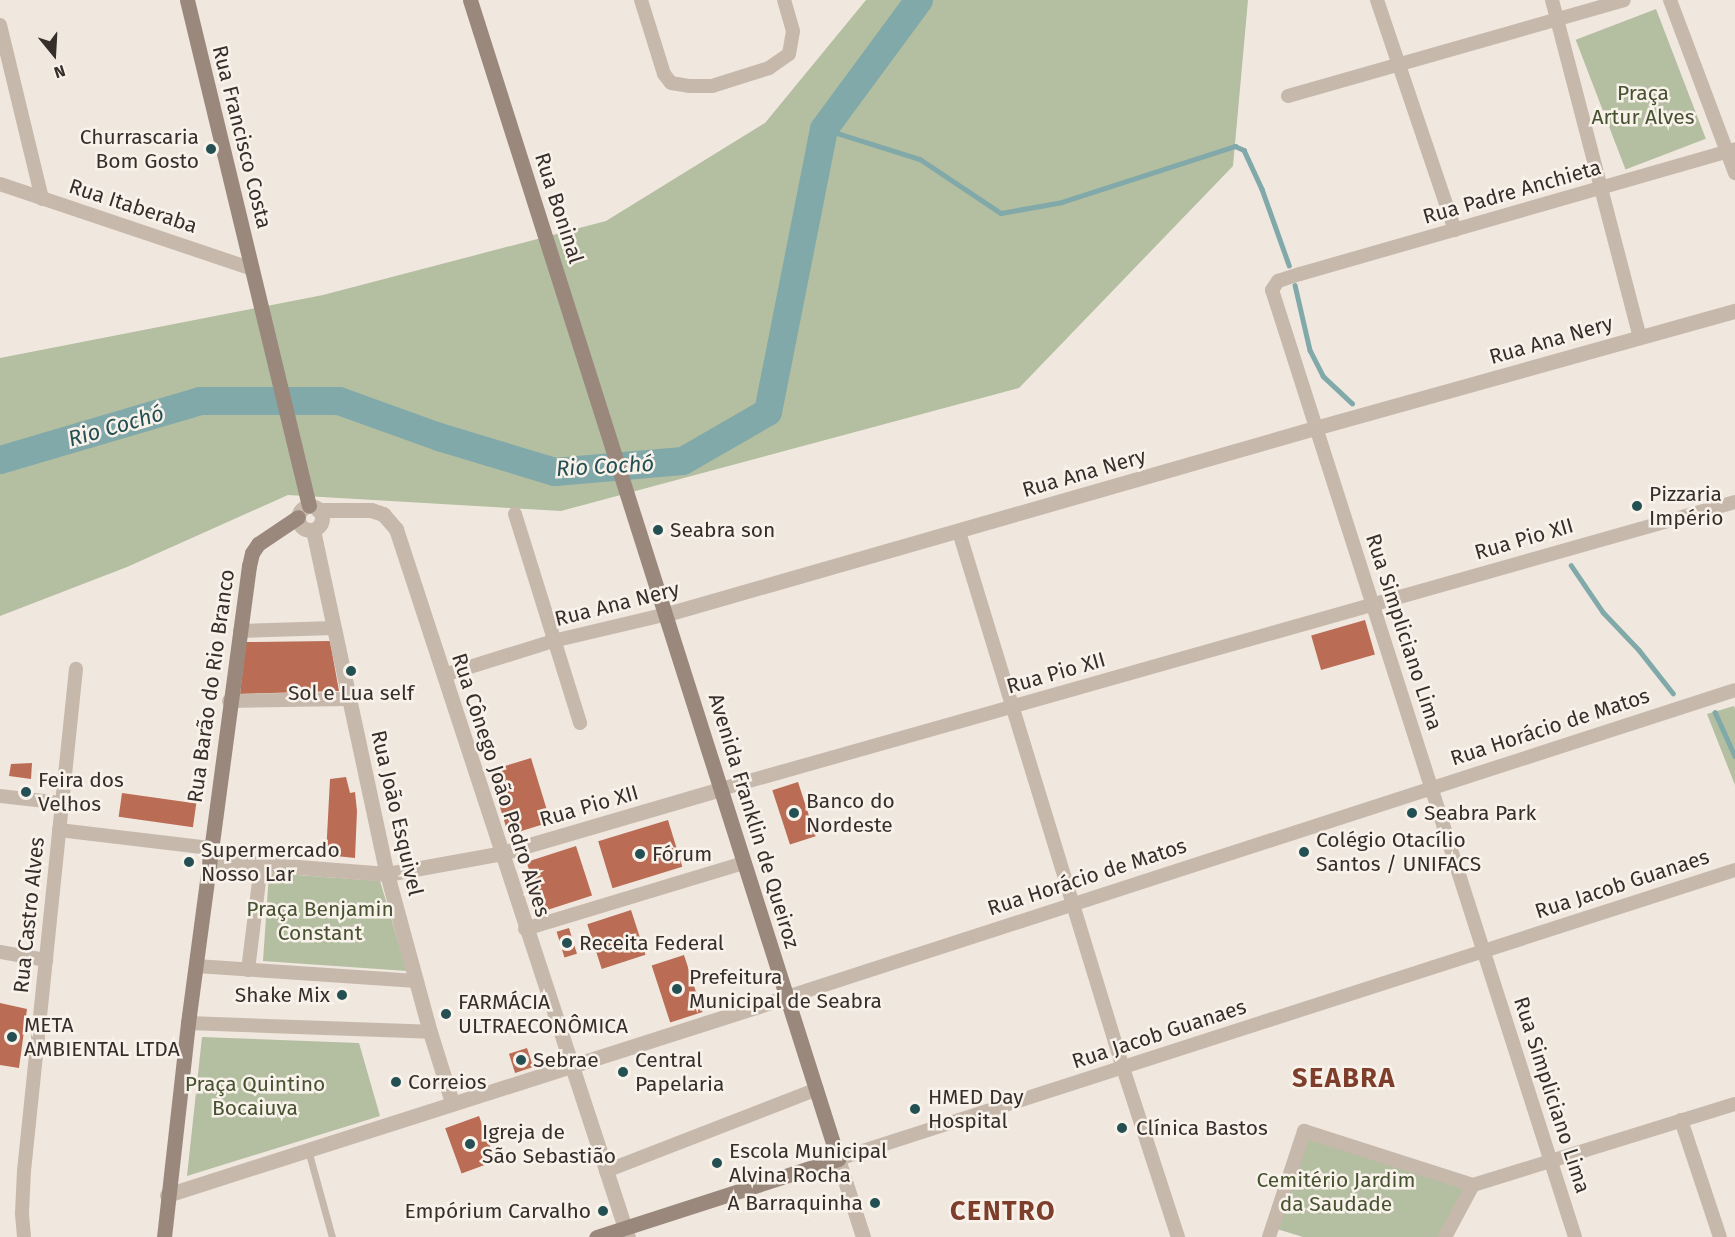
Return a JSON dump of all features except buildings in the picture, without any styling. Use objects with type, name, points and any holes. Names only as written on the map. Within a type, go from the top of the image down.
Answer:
[{"type":"main road","name":"Rua Francisco Costa","points":[[186,0],[306,486],[309,511]]},
{"type":"main road","name":"Rua Boninal","points":[[470,0],[636,520]]},
{"type":"main road","name":"Rua Barão do Rio Branco","points":[[164,1237],[167,1195],[209,854],[229,701],[252,553],[269,535],[309,511]]},
{"type":"main road","name":"Avenida Franklin de Queiroz","points":[[636,520],[838,1158]]},
{"type":"main road","name":"Rua Jacob Guanaes","points":[[596,1237],[626,1232],[838,1158]]},
{"type":"street","points":[[641,0],[664,74],[671,83],[712,86],[769,68],[789,54],[794,31],[784,0]]},
{"type":"street","points":[[1377,0],[1455,230]]},
{"type":"street","points":[[1551,0],[1640,337]]},
{"type":"street","points":[[1288,96],[1624,0]]},
{"type":"street","points":[[1670,0],[1731,151],[1735,173]]},
{"type":"street","points":[[0,25],[42,200]]},
{"type":"street","name":"Rua Padre Anchieta","points":[[1278,281],[1731,151]]},
{"type":"street","name":"Rua Itaberaba","points":[[0,184],[254,276]]},
{"type":"street","name":"Rua Simpliciano Lima","points":[[1278,281],[1272,290],[1273,299],[1374,603],[1575,1237]]},
{"type":"street","name":"Rua Ana Nery","points":[[444,675],[553,641],[667,614],[1315,428],[1735,311]]},
{"type":"street","name":"Rua Pio XII","points":[[387,874],[502,853],[1735,502]]},
{"type":"street","name":"Rua Cônego João Pedro Alves","points":[[309,511],[371,510],[391,520],[626,1232]]},
{"type":"street","name":"Rua João Esquivel","points":[[309,511],[302,527],[313,530],[387,874],[430,1032],[452,1102]]},
{"type":"street","points":[[515,514],[580,723]]},
{"type":"street","points":[[959,532],[1123,1068],[1178,1237]]},
{"type":"street","points":[[240,631],[334,628]]},
{"type":"street","name":"Rua Castro Alves","points":[[24,1237],[22,1213],[24,1171],[76,669]]},
{"type":"street","name":"Rua Horácio de Matos","points":[[452,1102],[787,997],[1735,690]]},
{"type":"street","points":[[229,701],[350,699]]},
{"type":"street","points":[[0,796],[61,803]]},
{"type":"street","points":[[58,830],[209,854],[261,865],[387,874]]},
{"type":"street","points":[[525,929],[743,863]]},
{"type":"street","points":[[248,970],[261,865]]},
{"type":"street","name":"Rua Jacob Guanaes","points":[[838,1158],[1735,870]]},
{"type":"street","points":[[0,952],[46,960]]},
{"type":"street","points":[[196,966],[416,981]]},
{"type":"street","points":[[188,1023],[430,1032]]},
{"type":"street","points":[[606,1171],[817,1089]]},
{"type":"street","points":[[167,1195],[452,1102]]},
{"type":"street","points":[[1269,1237],[1304,1131],[1473,1185],[1735,1104]]},
{"type":"street","points":[[1681,1120],[1720,1237]]},
{"type":"street","name":"Avenida Franklin de Queiroz","points":[[838,1158],[863,1237]]},
{"type":"street","points":[[1445,1237],[1473,1185]]},
{"type":"lane","points":[[308,1149],[332,1237]]},
{"type":"green space","points":[[866,0],[1248,0],[1233,166],[1019,388],[561,511],[288,495],[127,567],[0,616],[0,358],[323,295],[606,221],[765,123]]},
{"type":"green space","name":"Praça Artur Alves","points":[[1656,9],[1706,139],[1626,170],[1576,40]]},
{"type":"green space","points":[[1734,706],[1735,709],[1735,785],[1707,714]]},
{"type":"green space","name":"Praça Benjamin Constant","points":[[269,873],[380,881],[407,971],[263,961]]},
{"type":"green space","name":"Praça Quintino Bocaiuva","points":[[202,1037],[359,1043],[380,1116],[187,1176]]},
{"type":"green space","name":"Cemitério Jardim da Saudade","points":[[1307,1136],[1467,1188],[1441,1237],[1303,1237],[1277,1229]]},
{"type":"waterway","name":"Rio Cochó","points":[[0,460],[201,401],[339,401],[439,437],[555,472],[683,461],[768,412],[824,129],[919,0]]},
{"type":"waterway","points":[[824,129],[920,159],[1001,213],[1062,202],[1235,146],[1244,150],[1262,189],[1289,265]]},
{"type":"waterway","points":[[1295,285],[1310,350],[1323,376],[1352,403]]},
{"type":"waterway","points":[[1571,565],[1603,612],[1639,650],[1673,693]]},
{"type":"waterway","points":[[1715,712],[1735,756]]},
{"type":"place","name":"Churrascaria Bom Gosto","points":[[211,149]]},
{"type":"place","name":"Pizzaria Império","points":[[1637,506]]},
{"type":"place","name":"Seabra son","points":[[658,530]]},
{"type":"place","name":"Sol e Lua self","points":[[351,671]]},
{"type":"place","name":"Feira dos Velhos","points":[[26,792]]},
{"type":"place","name":"Banco do Nordeste","points":[[794,813]]},
{"type":"place","name":"Seabra Park","points":[[1412,813]]},
{"type":"place","name":"Colégio Otacílio Santos / UNIFACS","points":[[1304,852]]},
{"type":"place","name":"Fórum","points":[[640,854]]},
{"type":"place","name":"Supermercado Nosso Lar","points":[[189,862]]},
{"type":"place","name":"Receita Federal","points":[[567,943]]},
{"type":"place","name":"Prefeitura Municipal de Seabra","points":[[677,989]]},
{"type":"place","name":"Shake Mix","points":[[342,995]]},
{"type":"place","name":"FARMÁCIA ULTRAECONÔMICA","points":[[446,1014]]},
{"type":"place","name":"META AMBIENTAL LTDA","points":[[12,1037]]},
{"type":"place","name":"Sebrae","points":[[521,1060]]},
{"type":"place","name":"Central Papelaria","points":[[623,1072]]},
{"type":"place","name":"Correios","points":[[396,1082]]},
{"type":"place","name":"HMED Day Hospital","points":[[915,1109]]},
{"type":"place","name":"Clínica Bastos","points":[[1122,1128]]},
{"type":"place","name":"Igreja de São Sebastião","points":[[470,1144]]},
{"type":"place","name":"Escola Municipal Alvina Rocha","points":[[717,1163]]},
{"type":"place","name":"A Barraquinha","points":[[875,1203]]},
{"type":"place","name":"Empórium Carvalho","points":[[603,1211]]},
{"type":"district","name":"SEABRA","points":[[1344,1079]]},
{"type":"district","name":"CENTRO","points":[[1003,1212]]}]
